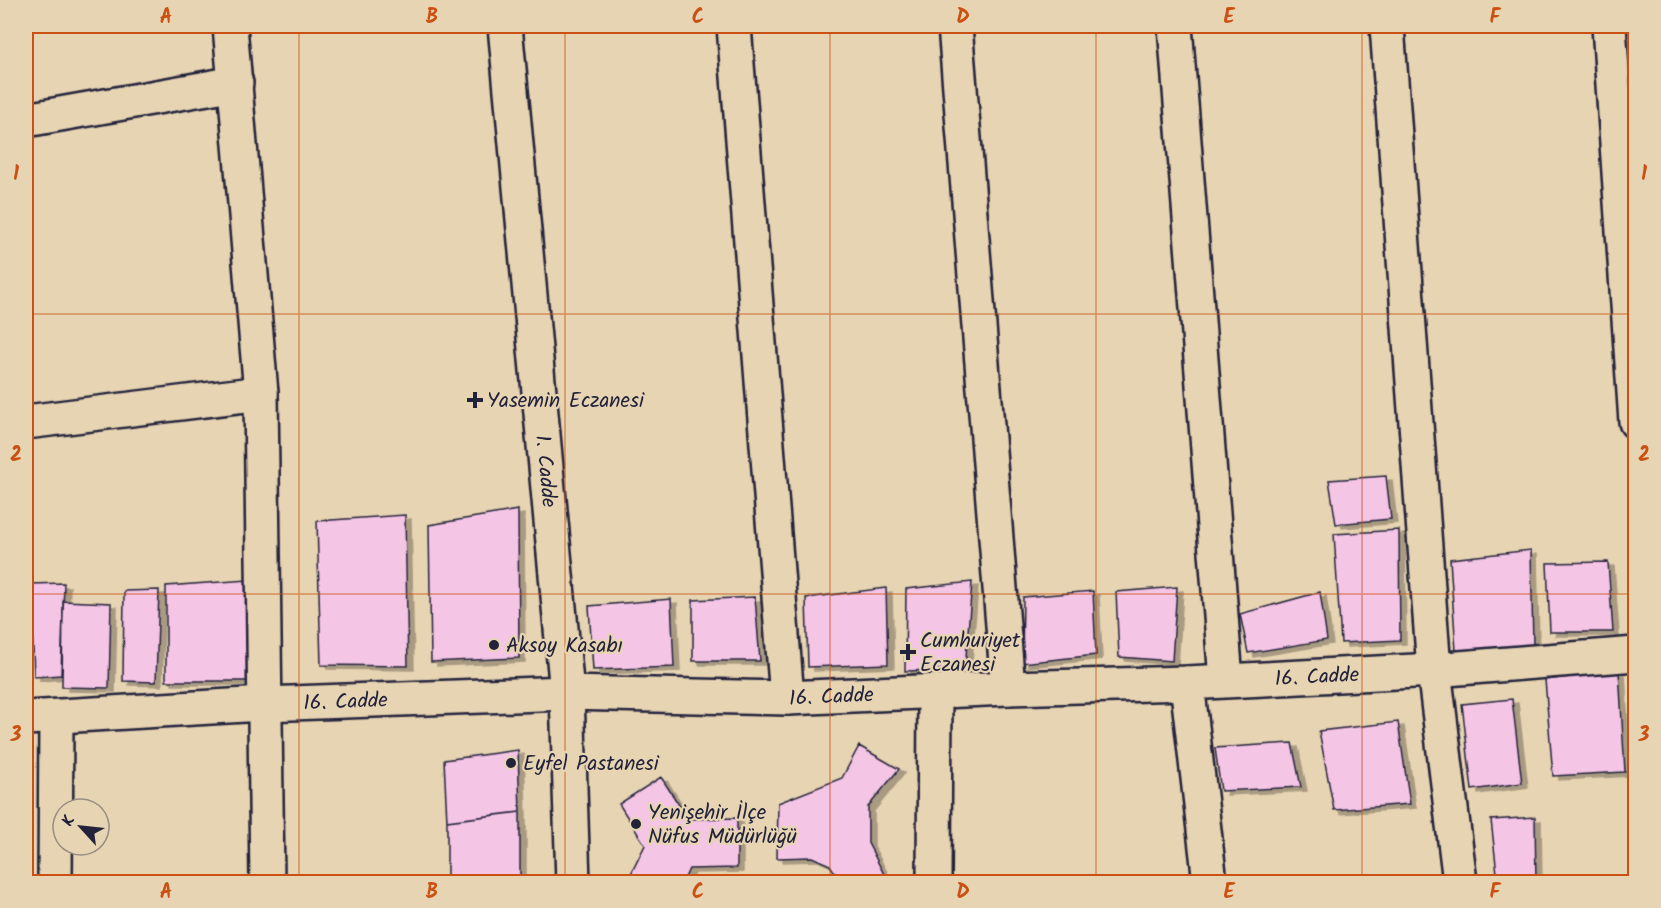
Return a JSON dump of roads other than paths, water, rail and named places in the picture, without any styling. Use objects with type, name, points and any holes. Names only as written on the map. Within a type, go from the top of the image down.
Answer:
[{"type":"street","points":[[230,26],[261,393],[267,882]]},
{"type":"street","name":"1. Cadde","points":[[505,26],[567,693],[573,882]]},
{"type":"street","points":[[734,26],[787,698]]},
{"type":"street","points":[[956,26],[1008,688]]},
{"type":"street","points":[[1174,26],[1226,680]]},
{"type":"street","points":[[1387,26],[1434,670],[1460,882]]},
{"type":"street","points":[[1610,26],[1635,422]]},
{"type":"street","points":[[26,120],[236,83]]},
{"type":"street","points":[[26,422],[261,393]]},
{"type":"street","name":"16. Cadde","points":[[41,717],[264,704],[567,693],[787,698],[1187,683],[1434,670],[1635,654]]},
{"type":"street","points":[[1187,683],[1210,882]]},
{"type":"street","points":[[934,882],[935,692]]},
{"type":"street","points":[[41,717],[55,882]]},
{"type":"place","name":"Yasemin Eczanesi","points":[[475,400]]},
{"type":"place","name":"Aksoy Kasabı","points":[[494,645]]},
{"type":"place","name":"Cumhuriyet Eczanesi","points":[[908,652]]},
{"type":"place","name":"Eyfel Pastanesi","points":[[511,763]]},
{"type":"place","name":"Yenişehir İlçe Nüfus Müdürlüğü","points":[[636,824]]}]
